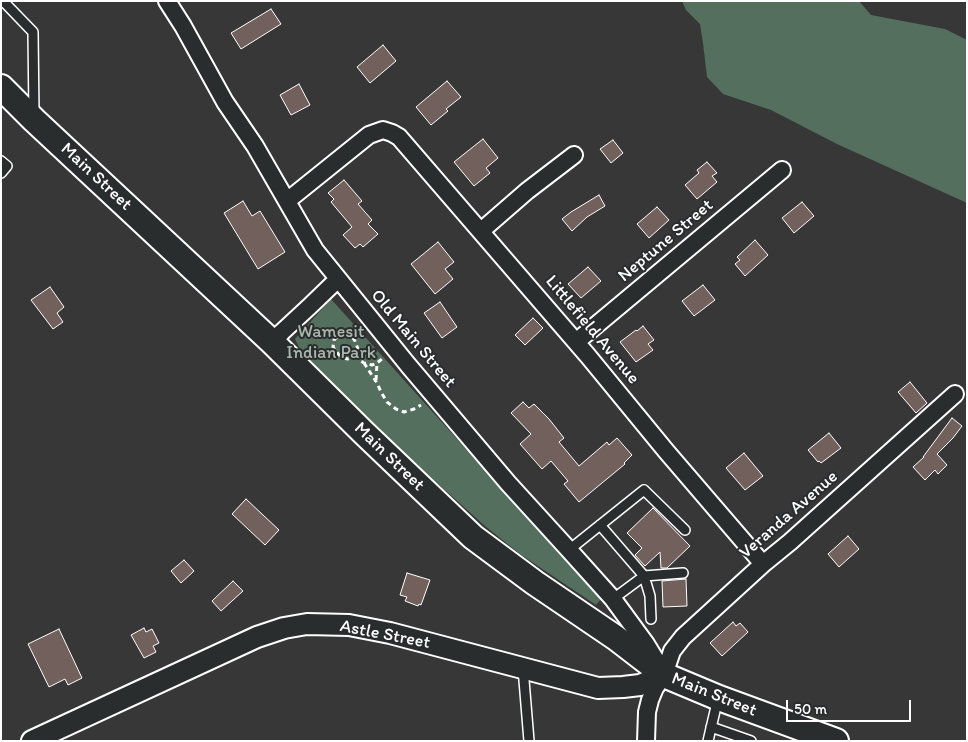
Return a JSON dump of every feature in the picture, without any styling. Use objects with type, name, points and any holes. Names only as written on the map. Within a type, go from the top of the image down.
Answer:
[{"type":"main road","name":"Main Street","points":[[1,87],[272,342],[473,537],[535,583],[616,638],[664,675],[807,736],[836,741]]},
{"type":"street","name":"Old Main Street","points":[[167,1],[225,102],[254,146],[315,250],[394,348],[508,483],[613,599],[646,644],[664,675]]},
{"type":"street","name":"Littlefield Avenue","points":[[287,201],[369,135],[383,130],[399,137],[588,356],[763,564]]},
{"type":"street","points":[[480,231],[574,154]]},
{"type":"street","name":"Neptune Street","points":[[576,342],[782,170]]},
{"type":"street","points":[[272,342],[338,279]]},
{"type":"street","name":"Veranda Avenue","points":[[646,741],[647,712],[650,700],[655,688],[664,675],[672,651],[683,637],[955,394]]},
{"type":"street","name":"Astle Street","points":[[32,741],[257,637],[307,624],[340,624],[368,628],[598,688],[640,685],[664,675]]},
{"type":"lane","points":[[3,1],[33,32],[34,120]]},
{"type":"lane","points":[[1,161],[7,166],[1,173]]},
{"type":"lane","points":[[569,550],[644,490],[685,530]]},
{"type":"lane","points":[[600,525],[644,576],[650,596],[650,619]]},
{"type":"lane","points":[[613,599],[644,576],[683,572]]},
{"type":"lane","points":[[523,668],[529,741]]},
{"type":"lane","points":[[708,741],[718,698]]},
{"type":"lane","points":[[711,727],[752,741]]},
{"type":"path","points":[[339,335],[351,335],[358,349],[354,356],[347,359],[339,355],[333,347],[334,340],[339,335]]},
{"type":"path","points":[[354,356],[364,363],[372,365],[394,348]]},
{"type":"path","points":[[364,363],[387,402],[396,409],[404,412],[414,409],[433,395]]},
{"type":"path","points":[[376,381],[377,363]]},
{"type":"green space","points":[[682,1],[859,1],[871,15],[945,29],[967,40],[967,203],[837,144],[771,110],[723,94],[707,77],[700,24],[686,10]]},
{"type":"green space","name":"Wamesit Indian Park","points":[[331,299],[601,599],[596,605],[520,554],[485,526],[407,456],[301,351],[295,339]]},
{"type":"building","points":[[271,9],[281,24],[241,49],[231,33]]},
{"type":"building","points":[[383,45],[396,61],[370,83],[357,67]]},
{"type":"building","points":[[447,81],[461,97],[431,125],[416,107]]},
{"type":"building","points":[[299,84],[310,105],[291,115],[280,95]]},
{"type":"building","points":[[483,139],[498,158],[486,168],[490,173],[474,186],[454,162]]},
{"type":"building","points":[[613,140],[623,153],[611,163],[600,149]]},
{"type":"building","points":[[707,162],[717,173],[712,176],[717,182],[697,199],[685,185],[699,173],[697,170]]},
{"type":"building","points":[[344,180],[362,201],[358,204],[372,220],[368,224],[378,234],[363,247],[360,244],[355,248],[343,235],[352,227],[331,202],[334,199],[328,193]]},
{"type":"building","points":[[599,195],[605,206],[587,217],[572,231],[562,219]]},
{"type":"building","points":[[243,201],[252,216],[260,211],[285,252],[258,269],[224,213]]},
{"type":"building","points":[[802,202],[814,216],[794,233],[782,218]]},
{"type":"building","points":[[657,207],[669,220],[649,238],[637,224]]},
{"type":"building","points":[[755,240],[768,255],[745,276],[735,264],[740,260],[737,257]]},
{"type":"building","points":[[438,242],[454,262],[445,269],[453,279],[435,294],[411,264]]},
{"type":"building","points":[[588,267],[601,281],[581,298],[568,284]]},
{"type":"building","points":[[703,285],[715,300],[694,316],[682,301]]},
{"type":"building","points":[[50,287],[64,307],[57,313],[63,322],[53,329],[31,300]]},
{"type":"building","points":[[440,302],[457,327],[442,338],[424,313]]},
{"type":"building","points":[[533,318],[543,328],[525,345],[515,335]]},
{"type":"building","points":[[643,326],[654,340],[648,344],[653,350],[636,362],[620,342]]},
{"type":"building","points":[[910,382],[927,403],[916,413],[898,392]]},
{"type":"building","points":[[523,402],[529,408],[534,404],[549,419],[564,438],[559,442],[579,466],[607,442],[609,445],[617,438],[632,455],[625,464],[579,502],[564,484],[568,481],[551,461],[542,469],[520,444],[531,434],[511,413]]},
{"type":"building","points":[[952,418],[962,426],[937,454],[947,465],[938,474],[935,470],[925,480],[913,467],[924,457]]},
{"type":"building","points":[[829,433],[841,448],[821,463],[808,450]]},
{"type":"building","points":[[744,453],[763,476],[745,490],[726,468]]},
{"type":"building","points":[[246,499],[279,530],[265,545],[232,514]]},
{"type":"building","points":[[653,508],[690,546],[667,568],[661,568],[660,552],[645,566],[635,555],[642,548],[627,533]]},
{"type":"building","points":[[848,536],[859,549],[839,567],[828,554]]},
{"type":"building","points":[[184,560],[194,571],[181,583],[171,571]]},
{"type":"building","points":[[407,573],[430,580],[421,605],[419,604],[418,606],[405,601],[407,597],[400,595]]},
{"type":"building","points":[[686,579],[687,606],[663,607],[662,581]]},
{"type":"building","points":[[233,581],[243,591],[221,611],[212,601]]},
{"type":"building","points":[[733,622],[736,626],[740,623],[748,632],[722,656],[710,643]]},
{"type":"building","points":[[144,628],[146,632],[152,629],[159,643],[153,646],[156,652],[144,658],[131,635]]},
{"type":"building","points":[[59,629],[82,678],[68,685],[65,679],[49,687],[28,644]]}]
